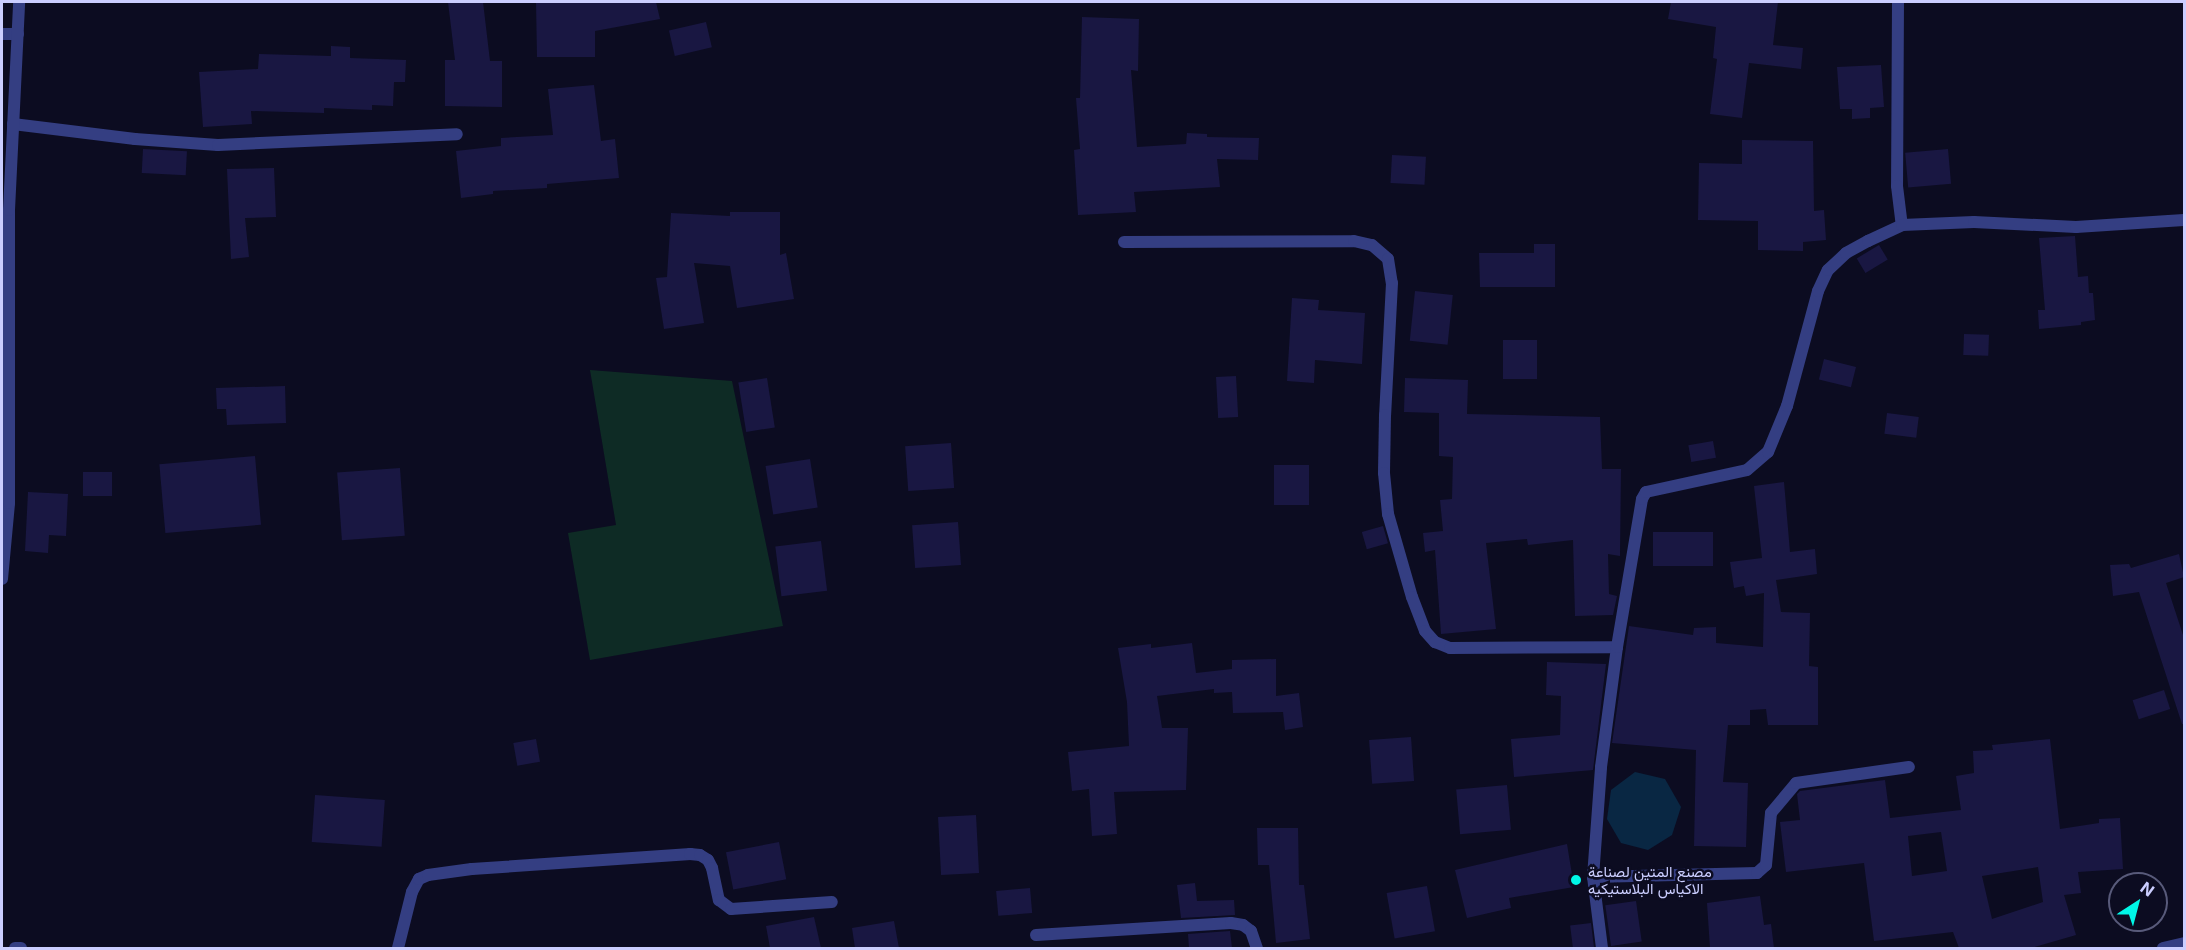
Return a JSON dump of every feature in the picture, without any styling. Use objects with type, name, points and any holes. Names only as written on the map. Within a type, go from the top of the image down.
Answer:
[{"type":"street","points":[[2,579],[9,503],[5,210],[13,124],[19,2]]},
{"type":"street","points":[[1898,2],[1896,186],[1902,225]]},
{"type":"street","points":[[2,34],[18,34]]},
{"type":"street","points":[[13,124],[135,139],[218,145],[457,134]]},
{"type":"street","points":[[1602,948],[1593,877],[1601,767],[1617,647],[1642,499],[1646,492],[1651,489],[1747,470],[1758,463],[1768,452],[1787,406],[1818,291],[1828,270],[1846,253],[1902,225],[1974,222],[2076,227],[2184,220]]},
{"type":"street","points":[[1124,242],[1354,241],[1372,245],[1388,260],[1392,283],[1384,472],[1388,514],[1412,597],[1425,631],[1435,642],[1450,648],[1617,647]]},
{"type":"street","points":[[1593,877],[1757,873],[1766,864],[1772,813],[1796,783],[1909,767]]},
{"type":"street","points":[[398,948],[412,892],[419,879],[428,875],[472,869],[690,854],[700,855],[708,860],[719,900],[731,909],[832,902]]},
{"type":"street","points":[[1036,935],[1231,923],[1243,925],[1251,931],[1257,948]]},
{"type":"street","points":[[2163,948],[2184,943]]},
{"type":"street","points":[[15,948],[21,948]]},
{"type":"green space","points":[[590,370],[732,381],[783,626],[590,660],[568,533],[616,525]]},
{"type":"water","points":[[1635,772],[1665,779],[1681,807],[1672,835],[1648,850],[1621,843],[1607,819],[1611,790]]},
{"type":"building","points":[[448,2],[483,2],[490,61],[502,61],[502,107],[445,106],[445,60],[455,60]]},
{"type":"building","points":[[536,2],[656,2],[660,19],[595,31],[595,57],[537,57]]},
{"type":"building","points":[[1671,2],[1778,2],[1773,45],[1803,48],[1801,69],[1749,63],[1742,118],[1710,114],[1717,59],[1713,58],[1716,27],[1668,19]]},
{"type":"building","points":[[1082,17],[1139,19],[1138,71],[1131,70],[1137,147],[1186,144],[1187,133],[1207,134],[1207,137],[1259,138],[1258,160],[1217,159],[1220,187],[1134,192],[1136,212],[1078,215],[1074,150],[1080,149],[1076,98],[1080,98]]},
{"type":"building","points":[[706,22],[712,47],[675,56],[669,31]]},
{"type":"building","points":[[331,46],[350,47],[350,58],[406,60],[405,82],[394,82],[393,106],[372,105],[372,110],[324,108],[324,113],[251,111],[252,124],[203,127],[199,72],[258,69],[259,54],[331,56]]},
{"type":"building","points":[[1881,65],[1884,107],[1870,108],[1870,118],[1852,119],[1852,109],[1840,109],[1837,67]]},
{"type":"building","points":[[594,85],[601,141],[615,139],[619,178],[547,184],[547,188],[493,191],[493,194],[461,198],[456,151],[501,146],[501,138],[553,135],[548,89]]},
{"type":"building","points":[[1742,140],[1813,141],[1814,211],[1824,210],[1826,240],[1803,242],[1803,251],[1758,250],[1758,221],[1698,220],[1699,163],[1742,164]]},
{"type":"building","points":[[143,149],[187,151],[186,175],[142,173]]},
{"type":"building","points":[[1948,149],[1951,184],[1908,188],[1905,153]]},
{"type":"building","points":[[1392,155],[1426,157],[1424,185],[1391,183]]},
{"type":"building","points":[[274,168],[276,217],[245,218],[249,257],[231,259],[227,169]]},
{"type":"building","points":[[730,212],[780,212],[780,255],[786,253],[794,299],[737,308],[730,266],[694,263],[704,323],[664,329],[656,278],[667,277],[671,213],[730,216]]},
{"type":"building","points":[[2075,236],[2078,277],[2088,276],[2089,293],[2093,293],[2095,320],[2081,322],[2081,325],[2039,329],[2038,310],[2045,310],[2039,238]]},
{"type":"building","points":[[1534,244],[1555,244],[1555,287],[1480,287],[1479,253],[1534,253]]},
{"type":"building","points":[[1879,245],[1888,260],[1865,273],[1857,258]]},
{"type":"building","points":[[1415,291],[1453,295],[1448,345],[1410,341]]},
{"type":"building","points":[[1292,298],[1319,300],[1318,310],[1365,313],[1362,364],[1315,360],[1314,383],[1287,381]]},
{"type":"building","points":[[1964,334],[1989,335],[1988,356],[1963,355]]},
{"type":"building","points":[[1503,340],[1537,340],[1537,379],[1503,379]]},
{"type":"building","points":[[1824,359],[1856,367],[1851,387],[1819,379]]},
{"type":"building","points":[[1236,376],[1238,417],[1218,418],[1216,377]]},
{"type":"building","points":[[767,378],[775,427],[746,432],[738,383]]},
{"type":"building","points":[[1405,378],[1468,380],[1467,414],[1600,417],[1602,469],[1621,469],[1620,556],[1608,554],[1609,594],[1617,596],[1613,615],[1575,616],[1573,540],[1528,545],[1527,539],[1486,543],[1496,629],[1441,634],[1435,550],[1425,552],[1423,533],[1443,531],[1440,500],[1452,499],[1453,457],[1439,456],[1439,413],[1404,412]]},
{"type":"building","points":[[285,386],[286,423],[227,425],[226,409],[217,409],[216,388]]},
{"type":"building","points":[[1887,413],[1919,417],[1916,438],[1884,434]]},
{"type":"building","points":[[1713,441],[1716,458],[1691,462],[1688,445]]},
{"type":"building","points":[[951,443],[954,488],[908,491],[905,446]]},
{"type":"building","points":[[255,456],[261,525],[165,533],[159,464]]},
{"type":"building","points":[[810,459],[818,507],[773,514],[766,466]]},
{"type":"building","points":[[1274,465],[1309,465],[1309,505],[1274,505]]},
{"type":"building","points":[[400,468],[405,536],[342,540],[337,472]]},
{"type":"building","points":[[83,472],[112,472],[112,496],[83,496]]},
{"type":"building","points":[[1784,482],[1790,552],[1815,549],[1817,574],[1776,580],[1781,612],[1810,613],[1809,666],[1818,667],[1818,725],[1768,725],[1766,709],[1750,710],[1750,725],[1728,725],[1723,782],[1748,783],[1746,847],[1694,846],[1696,750],[1612,743],[1629,626],[1693,635],[1694,628],[1716,627],[1716,643],[1763,647],[1764,593],[1746,596],[1744,586],[1734,588],[1730,562],[1762,558],[1754,486]]},
{"type":"building","points":[[28,492],[68,494],[66,536],[49,535],[48,553],[25,551]]},
{"type":"building","points":[[958,522],[961,565],[915,568],[912,525]]},
{"type":"building","points":[[1383,526],[1388,543],[1367,549],[1362,532]]},
{"type":"building","points":[[1653,532],[1713,532],[1713,566],[1653,566]]},
{"type":"building","points":[[821,541],[827,591],[781,596],[775,547]]},
{"type":"building","points":[[2179,554],[2184,577],[2166,583],[2184,638],[2184,724],[2182,724],[2139,592],[2113,596],[2110,565],[2129,564],[2131,568]]},
{"type":"building","points":[[1192,643],[1196,673],[1232,669],[1232,660],[1276,659],[1276,696],[1299,693],[1303,727],[1285,730],[1283,712],[1233,713],[1232,692],[1214,693],[1214,689],[1157,696],[1162,728],[1188,728],[1186,790],[1114,792],[1117,834],[1092,836],[1089,789],[1072,791],[1068,752],[1129,746],[1127,702],[1118,648],[1151,644],[1151,648]]},
{"type":"building","points":[[1547,662],[1606,664],[1593,770],[1514,777],[1511,739],[1560,735],[1561,696],[1546,695]]},
{"type":"building","points":[[2164,690],[2170,709],[2139,719],[2133,700]]},
{"type":"building","points":[[1411,737],[1414,781],[1372,784],[1369,740]]},
{"type":"building","points":[[536,739],[540,762],[517,766],[513,743]]},
{"type":"building","points":[[2050,739],[2060,829],[2099,823],[2099,819],[2120,818],[2123,869],[2078,872],[2081,893],[2064,895],[2076,935],[2031,948],[1959,948],[1953,932],[1874,941],[1864,863],[1786,872],[1780,822],[1800,820],[1797,794],[1800,791],[1885,780],[1890,818],[1961,810],[1956,776],[1974,773],[1973,751],[1993,750],[1992,745]],"holes":[[[1941,832],[1947,871],[1912,876],[1908,836]],[[2038,867],[2043,902],[1992,919],[1982,876]]]},
{"type":"building","points":[[1507,785],[1511,830],[1460,834],[1456,789]]},
{"type":"building","points":[[315,795],[385,800],[382,847],[312,842]]},
{"type":"building","points":[[976,815],[979,873],[941,875],[938,817]]},
{"type":"building","points":[[1257,828],[1298,828],[1299,885],[1304,885],[1310,939],[1276,943],[1269,865],[1258,865]]},
{"type":"building","points":[[779,842],[786,879],[733,890],[726,852]]},
{"type":"building","points":[[1567,844],[1574,887],[1509,898],[1511,908],[1467,918],[1455,870]]},
{"type":"building","points":[[1195,883],[1197,901],[1234,900],[1235,915],[1181,918],[1177,885]]},
{"type":"building","points":[[1427,886],[1435,931],[1395,938],[1387,893]]},
{"type":"building","points":[[1030,888],[1032,913],[998,916],[996,891]]},
{"type":"building","points":[[1760,896],[1764,925],[1771,924],[1774,948],[1710,948],[1707,903]]},
{"type":"building","points":[[1636,901],[1642,942],[1611,946],[1605,905]]},
{"type":"building","points":[[814,917],[821,948],[770,948],[766,926]]},
{"type":"building","points":[[894,921],[899,948],[855,948],[852,928]]},
{"type":"building","points":[[1591,923],[1594,948],[1573,948],[1570,926]]},
{"type":"building","points":[[1230,931],[1232,948],[1189,948],[1188,934]]},
{"type":"place","name":"مصنع المتين لصناعة الاكياس البلاستيكيه","points":[[1576,880]]}]
